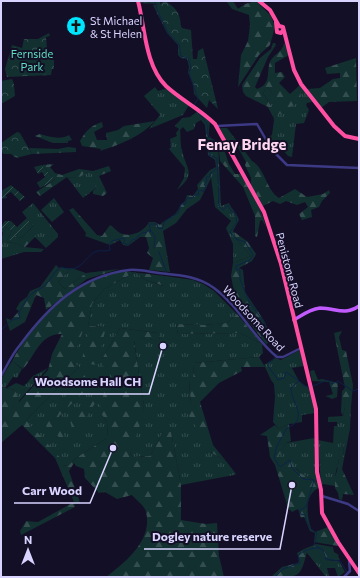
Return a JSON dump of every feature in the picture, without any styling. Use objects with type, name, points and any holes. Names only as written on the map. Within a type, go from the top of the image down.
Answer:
[{"type":"highway","name":"Penistone Road","points":[[138,1],[148,45],[156,70],[166,86],[195,107],[216,126],[264,212],[281,264],[316,409],[317,472],[322,496],[322,513],[359,573]]},
{"type":"highway","points":[[259,1],[270,10],[278,26],[283,27],[296,75],[309,95],[345,136],[359,139]]},
{"type":"main road","points":[[294,320],[305,313],[318,308],[349,312],[359,306]]},
{"type":"street","points":[[216,126],[257,124],[270,148],[282,162],[287,165],[359,168]]},
{"type":"street","name":"Woodsome Road","points":[[1,376],[19,345],[43,315],[60,299],[88,282],[130,270],[184,276],[207,283],[226,298],[276,356],[281,358],[301,348]]},
{"type":"street","points":[[322,496],[350,505],[359,510]]},
{"type":"street","points":[[344,577],[348,573],[350,562],[346,553]]},
{"type":"green space","points":[[141,1],[160,1],[160,4],[165,1],[176,11],[182,28],[191,30],[193,59],[197,59],[198,51],[203,48],[218,109],[209,100],[207,108],[194,94],[193,84],[188,73],[189,67],[187,59],[181,58],[178,55],[178,45],[167,33],[153,5],[159,4],[141,3]]},
{"type":"green space","points":[[233,1],[238,9],[245,4],[256,1],[271,16],[275,27],[270,45],[259,55],[238,87],[241,55],[248,41],[250,25],[249,15],[232,9],[227,2]]},
{"type":"green space","name":"Fernside Park","points":[[49,33],[50,36],[46,37],[48,59],[54,60],[54,69],[52,69],[51,75],[7,77],[5,69],[12,45],[22,48],[24,39],[38,39]]},
{"type":"green space","points":[[284,42],[289,55],[275,63],[275,73],[282,72],[285,77],[279,83],[290,94],[300,85],[301,100],[275,117],[275,101],[267,87],[263,93],[273,109],[273,117],[268,107],[246,96],[243,92],[242,85],[260,58],[271,49],[273,43],[275,43],[276,45],[268,57],[255,87],[257,89],[265,84],[268,77],[270,62],[280,51]]},
{"type":"green space","points":[[356,58],[357,101],[329,102],[321,108],[307,89],[320,88],[333,79],[340,78],[340,73],[327,74],[325,68]]},
{"type":"green space","points":[[12,79],[15,96],[1,104],[1,81]]},
{"type":"green space","points":[[300,85],[312,102],[307,103],[306,105],[309,110],[304,123],[296,124],[292,157],[288,156],[282,149],[279,150],[274,140],[269,142],[266,138],[272,135],[274,120],[271,105],[263,93],[267,87],[274,97],[276,105],[275,117]]},
{"type":"green space","points":[[155,87],[158,91],[167,88],[189,105],[183,115],[149,129],[160,115],[144,96]]},
{"type":"green space","points":[[198,111],[210,122],[208,137],[215,140],[216,143],[218,142],[221,206],[229,203],[237,215],[239,220],[233,231],[237,240],[251,256],[233,263],[233,244],[226,228],[231,221],[215,207],[210,170],[216,167],[215,160],[208,155],[205,125],[201,120],[196,123],[194,129],[187,132],[183,127],[180,130],[181,148],[188,175],[187,179],[177,190],[184,178],[185,168],[169,149],[171,147],[170,139],[177,136],[176,133],[179,129],[175,126],[182,118],[190,117]]},
{"type":"green space","points":[[155,121],[137,136],[100,151],[101,149],[82,146],[80,141],[89,129],[102,122],[103,127],[94,132],[97,140],[107,140],[106,133],[118,130],[124,126]]},
{"type":"green space","points":[[220,128],[227,128],[252,161],[260,169],[271,190],[279,198],[295,189],[307,197],[323,194],[329,190],[330,193],[322,201],[319,207],[311,210],[312,217],[302,220],[299,214],[308,207],[305,202],[297,205],[286,201],[280,204],[273,201],[263,206],[251,185],[251,178],[245,165],[246,162],[237,146],[229,145]]},
{"type":"green space","points":[[17,132],[20,133],[32,154],[16,158],[11,154],[4,154],[1,152],[1,143]]},
{"type":"green space","points":[[40,134],[59,138],[69,135],[72,140],[68,141],[68,143],[53,143],[35,136]]},
{"type":"green space","points":[[221,141],[229,164],[235,174],[240,174],[262,213],[266,227],[262,220],[260,221],[257,237],[255,236],[255,216],[243,187],[220,161],[218,142]]},
{"type":"green space","points":[[68,147],[76,148],[76,152],[32,154],[29,148],[58,149]]},
{"type":"green space","points":[[54,164],[50,167],[55,173],[62,175],[79,169],[93,171],[109,166],[111,171],[99,176],[107,193],[103,196],[93,194],[93,191],[96,188],[92,172],[84,173],[82,176],[75,178],[67,177],[40,196],[36,192],[55,180],[42,165]]},
{"type":"green space","points":[[42,165],[55,180],[40,188],[37,183],[45,177],[42,172],[38,174],[34,167]]},
{"type":"green space","points":[[210,170],[211,178],[200,200],[187,209],[176,223],[163,231],[170,272],[149,270],[153,258],[147,253],[149,248],[146,237],[140,237],[128,246],[123,245],[120,240],[110,245],[85,236],[86,233],[69,210],[73,208],[97,235],[102,236],[110,225],[120,233],[128,235],[136,233],[144,229],[149,222],[155,222],[160,225],[174,215],[185,201],[187,195],[193,196],[198,189],[197,185]]},
{"type":"green space","points":[[93,171],[96,188],[83,198],[67,177],[75,178],[84,173]]},
{"type":"green space","points":[[11,185],[25,197],[20,201],[11,192],[6,195],[7,198],[1,199],[1,191]]},
{"type":"green space","points":[[54,198],[64,212],[52,222],[41,210]]},
{"type":"green space","points":[[33,203],[58,234],[58,237],[46,248],[35,237],[30,229],[33,226],[22,212]]},
{"type":"green space","points":[[27,218],[33,226],[21,238],[15,236],[11,240],[7,240],[12,231],[7,227],[3,233],[1,231],[1,227],[5,221],[11,221],[17,227]]},
{"type":"green space","points":[[7,227],[12,231],[7,240],[15,236],[21,238],[30,229],[36,236],[25,247],[14,243],[1,241],[3,233]]},
{"type":"green space","points":[[233,231],[248,242],[256,254],[252,261],[239,268],[243,270],[245,292],[265,322],[269,334],[274,340],[266,344],[237,307],[231,276],[233,263],[251,256],[237,240]]},
{"type":"green space","points":[[1,241],[14,243],[25,247],[44,249],[41,252],[24,252],[1,259]]},
{"type":"green space","points":[[56,265],[59,268],[71,268],[58,282],[65,289],[86,273],[119,269],[87,279],[46,310],[44,298],[36,295],[25,322],[10,331],[6,318],[11,320],[19,311],[16,309],[20,302],[27,297],[30,291],[40,287]]},
{"type":"green space","points":[[71,268],[86,273],[65,289],[58,282]]},
{"type":"green space","points":[[123,271],[134,272],[104,289],[92,304],[88,326],[106,327],[97,365],[81,363],[89,331],[83,331],[74,354],[74,363],[79,367],[26,420],[63,461],[62,465],[68,466],[76,458],[107,438],[108,423],[102,415],[100,404],[107,386],[113,377],[104,370],[102,359],[120,328],[158,333],[160,340],[144,339],[134,341],[144,406],[139,428],[130,454],[133,457],[150,456],[163,432],[171,432],[181,485],[181,520],[206,524],[217,523],[219,556],[224,577],[106,577],[129,557],[142,541],[146,532],[146,512],[142,505],[132,495],[117,499],[105,492],[99,493],[85,478],[84,469],[76,466],[74,463],[69,471],[80,503],[74,502],[55,458],[22,425],[1,443],[1,387],[15,390],[19,402],[48,370],[52,354],[62,334],[48,337],[43,341],[23,369],[12,361],[35,327],[54,306],[76,289],[92,280]]},
{"type":"green space","points":[[135,272],[146,280],[163,286],[165,276],[193,280],[203,284],[214,291],[237,314],[227,323],[204,325],[176,324],[178,334],[240,333],[262,344],[263,353],[259,357],[194,363],[193,381],[189,381],[191,404],[212,453],[226,461],[236,474],[234,475],[181,485],[171,432],[163,432],[150,456],[133,457],[130,454],[144,406],[134,340],[141,338],[160,340],[158,333],[120,328],[102,359],[113,377],[107,386],[102,415],[108,423],[107,438],[76,458],[68,466],[62,465],[26,420],[79,367],[74,363],[74,353],[83,331],[106,327],[88,326],[92,304],[104,289]]},
{"type":"green space","points":[[136,273],[165,276],[164,286],[146,280]]},
{"type":"green space","points":[[237,314],[262,344],[240,333],[178,334],[176,324],[204,325],[227,323]]},
{"type":"green space","points":[[342,331],[339,337],[342,350],[346,351],[353,385],[351,407],[345,407],[343,416],[341,412],[342,391],[345,388],[334,333]]},
{"type":"green space","points":[[300,350],[304,366],[292,368],[299,381],[311,390],[315,413],[302,415],[302,422],[289,424],[279,429],[273,422],[275,397],[274,384],[264,365],[275,358],[281,360]]},
{"type":"green space","points":[[259,357],[265,367],[241,367],[242,371],[219,383],[200,402],[213,445],[226,461],[212,453],[186,411],[191,404],[189,380],[193,380],[194,363]]},
{"type":"green space","points":[[12,361],[22,369],[17,378],[13,377],[5,388],[1,387],[1,379]]},
{"type":"green space","points":[[48,368],[18,402],[15,390],[7,388],[16,383],[24,386],[33,376]]},
{"type":"green space","points":[[314,370],[318,380],[322,379],[338,383],[337,397],[332,399],[326,396],[333,394],[329,382],[312,381],[310,371]]},
{"type":"green space","points":[[88,371],[98,378],[59,416],[67,446],[59,437],[42,423]]},
{"type":"green space","points":[[102,392],[74,437],[70,420]]},
{"type":"green space","points":[[345,407],[351,407],[350,429],[344,459],[343,442],[335,476],[335,486],[323,484],[321,486],[318,440],[333,443],[334,426],[337,426],[337,422],[328,422],[328,417],[343,416]]},
{"type":"green space","points":[[289,424],[291,441],[286,443],[278,457],[279,462],[291,458],[294,467],[302,474],[318,482],[320,487],[311,495],[308,506],[308,518],[311,529],[315,532],[328,527],[343,550],[338,546],[314,542],[315,533],[310,531],[304,517],[301,518],[298,509],[292,512],[288,508],[275,465],[270,457],[267,436],[260,435],[275,425],[279,429]]},
{"type":"green space","points":[[314,438],[316,440],[318,482],[302,474],[297,469],[279,462],[277,457],[286,443]]},
{"type":"green space","points":[[343,442],[344,459],[342,469],[354,495],[343,494],[342,500],[339,499],[335,488],[335,476],[341,444]]},
{"type":"green space","points":[[74,502],[75,507],[21,535],[20,531],[26,521],[38,522]]},
{"type":"green space","points":[[316,544],[333,547],[334,552],[339,555],[340,560],[326,560],[323,551],[314,545]]},
{"type":"green space","points":[[314,545],[323,550],[326,560],[339,561],[345,572],[338,577],[335,568],[327,568],[329,577],[326,577],[304,549]]},
{"type":"green space","points":[[304,549],[307,552],[302,567],[297,574],[288,577],[271,577],[282,567],[298,563],[299,560],[297,553]]},
{"type":"waterway","points":[[155,1],[157,10],[168,33],[179,44],[181,56],[188,58],[191,67],[189,73],[198,99],[194,105]]},
{"type":"waterway","points":[[197,111],[208,125],[207,134],[214,141],[210,148],[209,155],[217,158],[219,191],[218,205],[223,210],[228,205],[231,211],[235,213],[237,222],[230,232],[236,239],[245,242],[253,255],[250,260],[236,266],[236,269],[240,270],[240,279],[245,292],[250,303],[264,322],[271,341],[278,342],[280,348],[279,352],[272,361],[269,362],[268,366],[278,380],[284,378],[286,372],[299,381],[291,388],[298,410],[297,420],[294,424],[287,428],[277,446],[274,458],[280,467],[290,460],[292,468],[303,479],[314,480],[306,507],[300,510],[300,514],[305,515],[309,526],[317,533],[314,545],[323,550],[326,559],[340,561],[347,572]]},
{"type":"waterway","points":[[1,330],[12,320],[20,318],[19,313],[30,296],[45,285],[61,267],[68,269],[78,267],[93,253],[97,251],[110,250],[109,244],[112,241],[124,238],[125,240],[123,243],[128,245],[133,239],[134,240],[143,232],[146,233],[148,230],[151,232],[149,224],[157,224],[158,228],[162,229],[165,221],[178,213],[181,204],[185,204],[187,198],[192,198],[196,194],[199,195],[198,191],[202,190],[203,192],[206,186],[204,185],[207,181],[206,177],[209,177],[210,174],[216,169]]},
{"type":"waterway","points":[[152,232],[155,237],[154,248]]},
{"type":"waterway","points":[[159,252],[167,273]]},
{"type":"waterway","points":[[313,386],[327,380],[332,384],[338,381],[353,391],[359,389]]},
{"type":"waterway","points":[[299,381],[304,386],[309,387]]},
{"type":"waterway","points":[[275,577],[283,569],[300,563],[298,556],[302,552],[319,548]]},
{"type":"place","name":"St Michael & St Helen","points":[[76,26]]},
{"type":"place","name":"Woodsome Hall CH","points":[[163,346]]},
{"type":"place","name":"Carr Wood","points":[[113,448]]},
{"type":"place","name":"Dogley nature reserve","points":[[292,485]]},
{"type":"district","name":"Fenay Bridge","points":[[242,144]]}]
